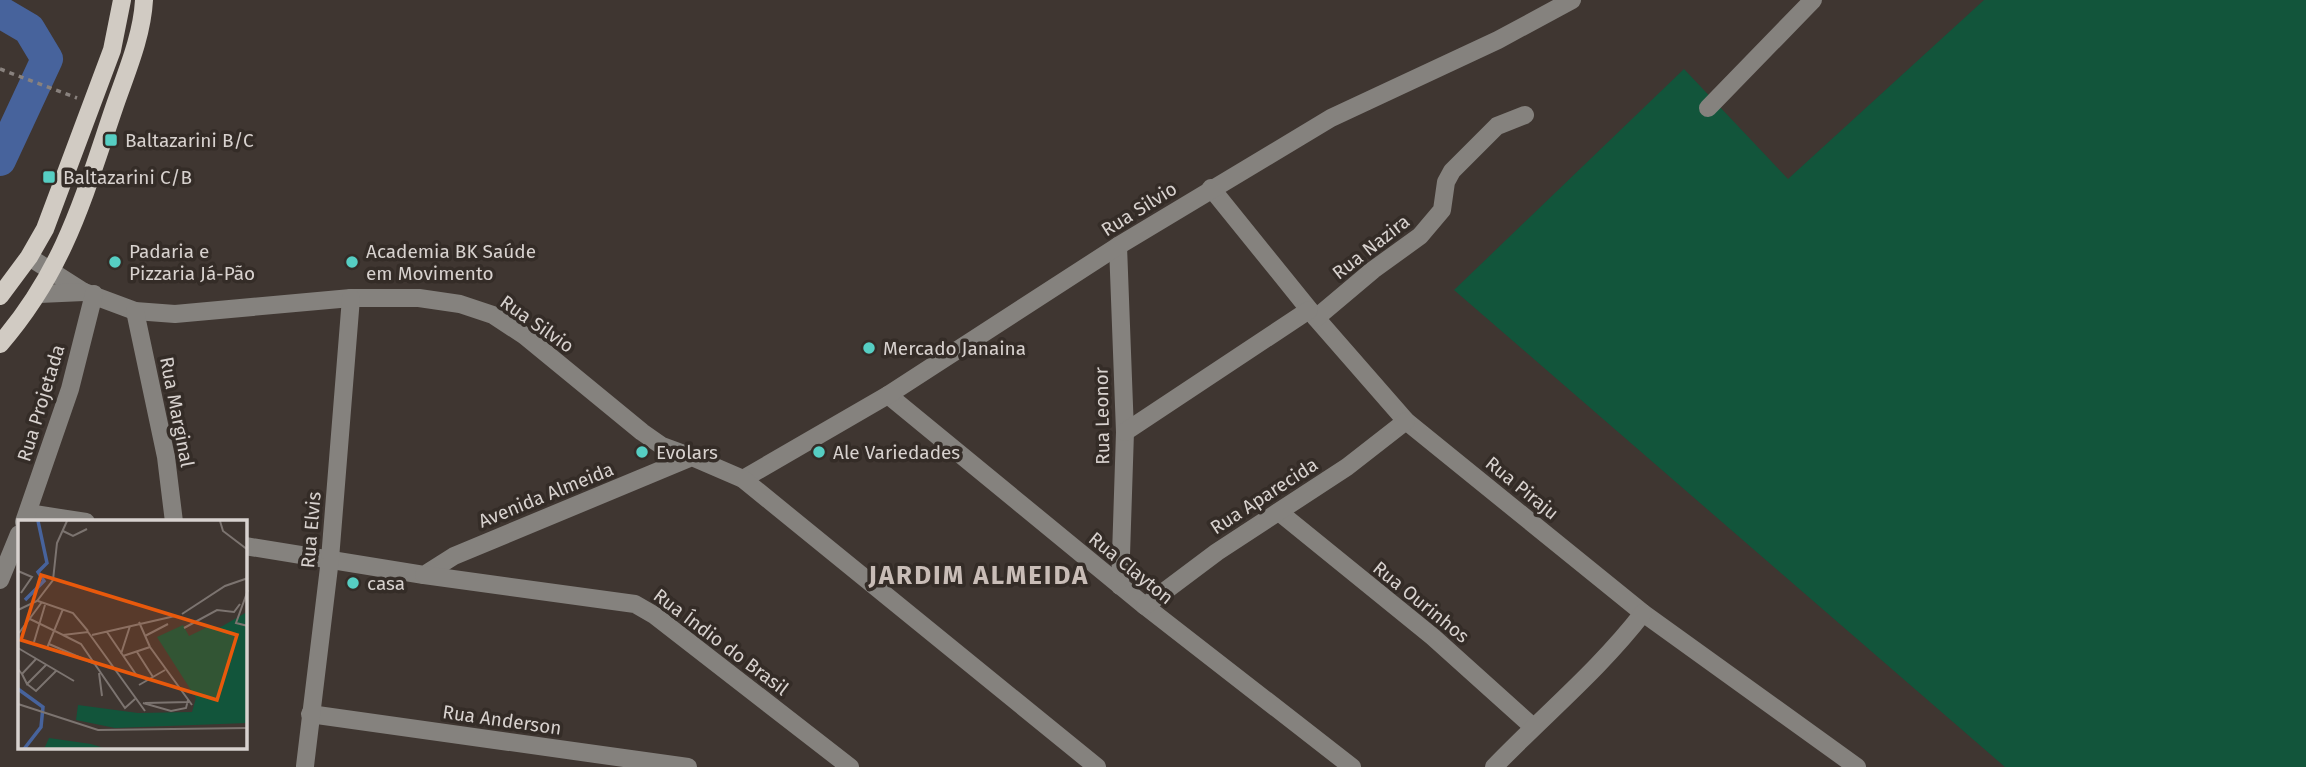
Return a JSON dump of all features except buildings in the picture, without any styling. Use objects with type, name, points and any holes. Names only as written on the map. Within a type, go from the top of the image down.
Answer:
[{"type":"main road","points":[[0,296],[29,257],[45,229],[112,50],[122,0]]},
{"type":"main road","points":[[0,344],[39,294],[68,241],[143,19],[144,0]]},
{"type":"street","name":"Rua Silvio","points":[[743,479],[888,395],[1118,246],[1331,118],[1498,40],[1572,0]]},
{"type":"street","points":[[1708,108],[1813,0]]},
{"type":"street","name":"Rua Nazira","points":[[1125,432],[1313,314],[1420,236],[1442,210],[1446,182],[1452,171],[1497,126],[1525,115]]},
{"type":"street","name":"Rua Piraju","points":[[1211,188],[1313,314],[1406,421],[1643,613],[1857,767]]},
{"type":"street","name":"Rua Leonor","points":[[1118,246],[1125,432],[1121,586]]},
{"type":"street","name":"Rua Silvio","points":[[29,257],[89,293],[135,311],[175,314],[351,298],[419,298],[460,304],[493,315],[525,336],[642,432],[662,446],[692,457]]},
{"type":"street","name":"Rua Silvio","points":[[39,294],[89,293]]},
{"type":"street","name":"Rua Projetada","points":[[26,518],[70,389],[89,293]]},
{"type":"street","name":"Rua Elvis","points":[[305,766],[330,559],[351,298]]},
{"type":"street","name":"Rua Marginal","points":[[135,311],[166,457],[174,520]]},
{"type":"street","name":"Rua Clayton","points":[[888,395],[1145,606],[1352,767]]},
{"type":"street","name":"Rua Aparecida","points":[[1145,606],[1217,552],[1347,467],[1406,421]]},
{"type":"street","points":[[692,457],[743,479],[1097,767]]},
{"type":"street","name":"Avenida Almeida","points":[[424,575],[454,556],[692,457]]},
{"type":"street","name":"Rua Ourinhos","points":[[1279,512],[1433,636],[1533,727]]},
{"type":"street","points":[[26,518],[56,520]]},
{"type":"street","points":[[0,580],[18,536]]},
{"type":"street","points":[[247,546],[424,575]]},
{"type":"street","name":"Rua Índio do Brasil","points":[[424,575],[635,604],[654,615],[850,767]]},
{"type":"street","points":[[1494,767],[1533,727],[1594,672],[1643,613]]},
{"type":"street","name":"Rua Anderson","points":[[310,714],[688,767]]},
{"type":"path","points":[[0,69],[51,86],[93,105]]},
{"type":"green space","points":[[1984,0],[2306,0],[2306,767],[2005,767],[1454,290],[1684,69],[1788,179]]},
{"type":"waterway","points":[[0,12],[29,29],[47,59],[0,160]]},
{"type":"place","name":"Baltazarini B/C","points":[[111,140]]},
{"type":"place","name":"Baltazarini C/B","points":[[49,177]]},
{"type":"place","name":"Padaria e Pizzaria Já-Pão","points":[[115,262]]},
{"type":"place","name":"Academia BK Saúde em Movimento","points":[[352,262]]},
{"type":"place","name":"Mercado Janaina","points":[[869,348]]},
{"type":"place","name":"Evolars","points":[[642,452]]},
{"type":"place","name":"Ale Variedades","points":[[819,452]]},
{"type":"place","name":"casa","points":[[353,583]]},
{"type":"district","name":"JARDIM ALMEIDA","points":[[979,575]]}]
